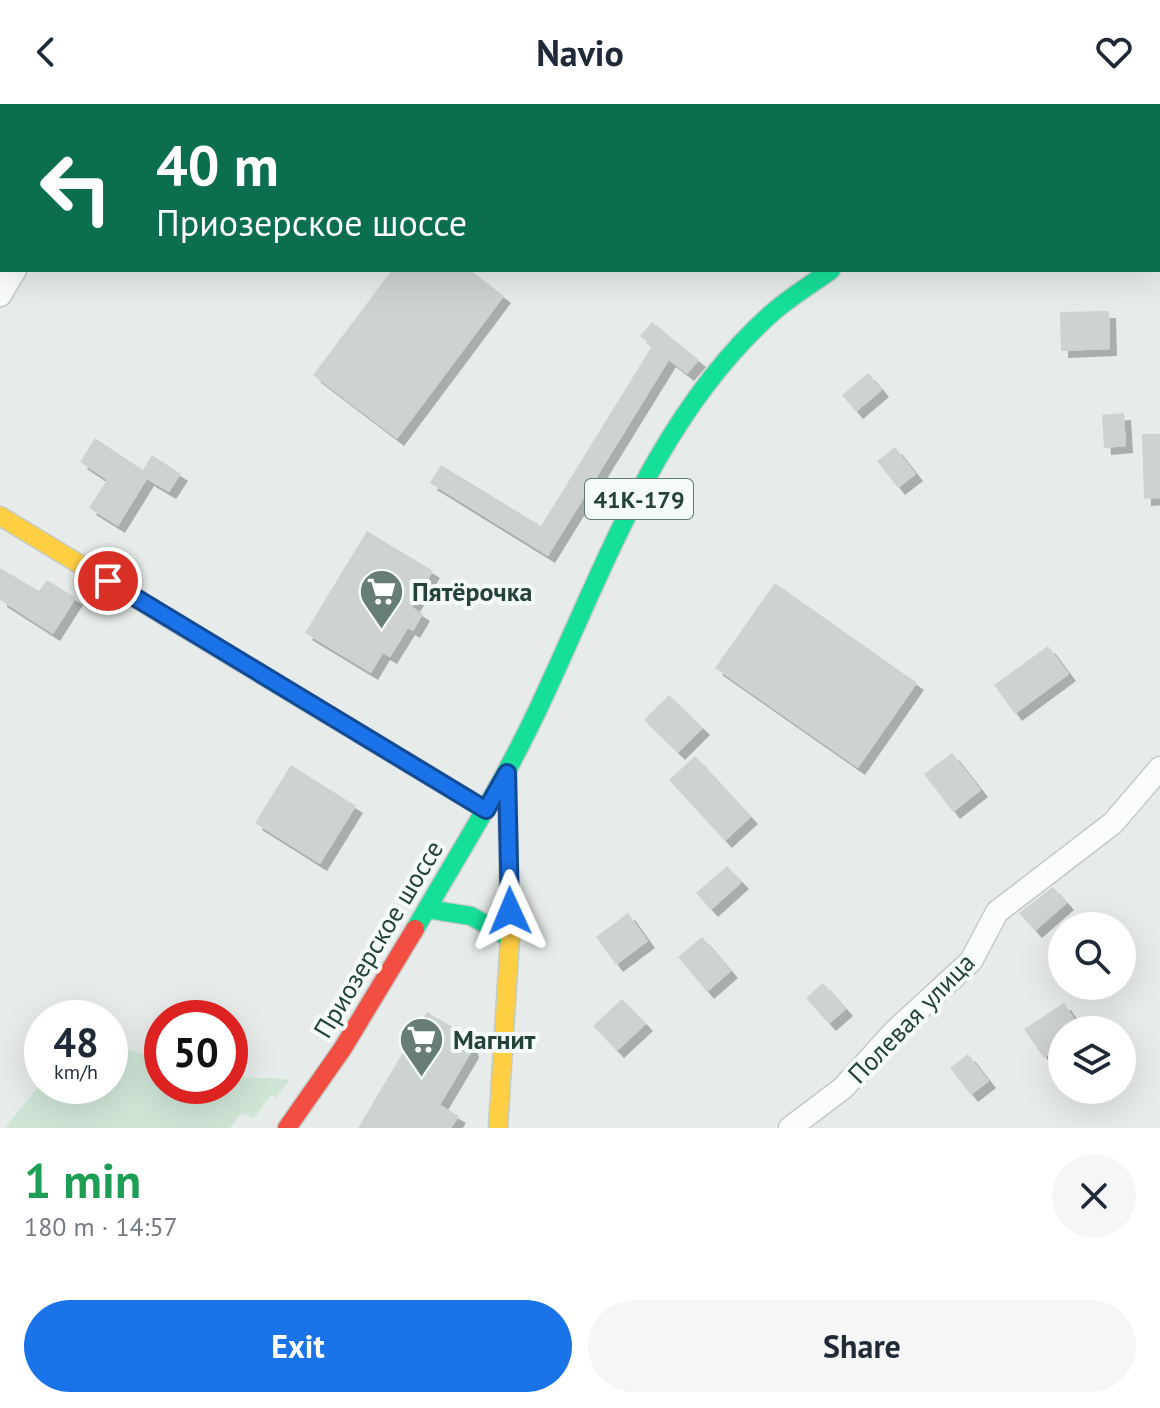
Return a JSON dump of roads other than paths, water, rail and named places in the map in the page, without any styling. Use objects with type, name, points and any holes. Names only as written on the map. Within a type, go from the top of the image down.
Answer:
[{"type":"main road","name":"41К-179","points":[[507,773],[568,641],[662,455],[714,376],[754,331],[795,290],[827,272]]},
{"type":"main road","points":[[0,516],[486,810]]},
{"type":"main road","name":"Приозерское шоссе","points":[[287,1128],[341,1055],[507,773]]},
{"type":"main road","points":[[498,1128],[510,938],[507,773]]},
{"type":"main road","points":[[427,909],[471,916],[510,938]]},
{"type":"street","points":[[0,295],[14,272]]},
{"type":"street","name":"Полевая улица","points":[[790,1128],[843,1088],[896,1030],[971,961],[997,912],[1113,823],[1160,768]]},
{"type":"place","name":"Пятёрочка","points":[[381,630]]},
{"type":"place","name":"Магнит","points":[[422,1078]]}]
